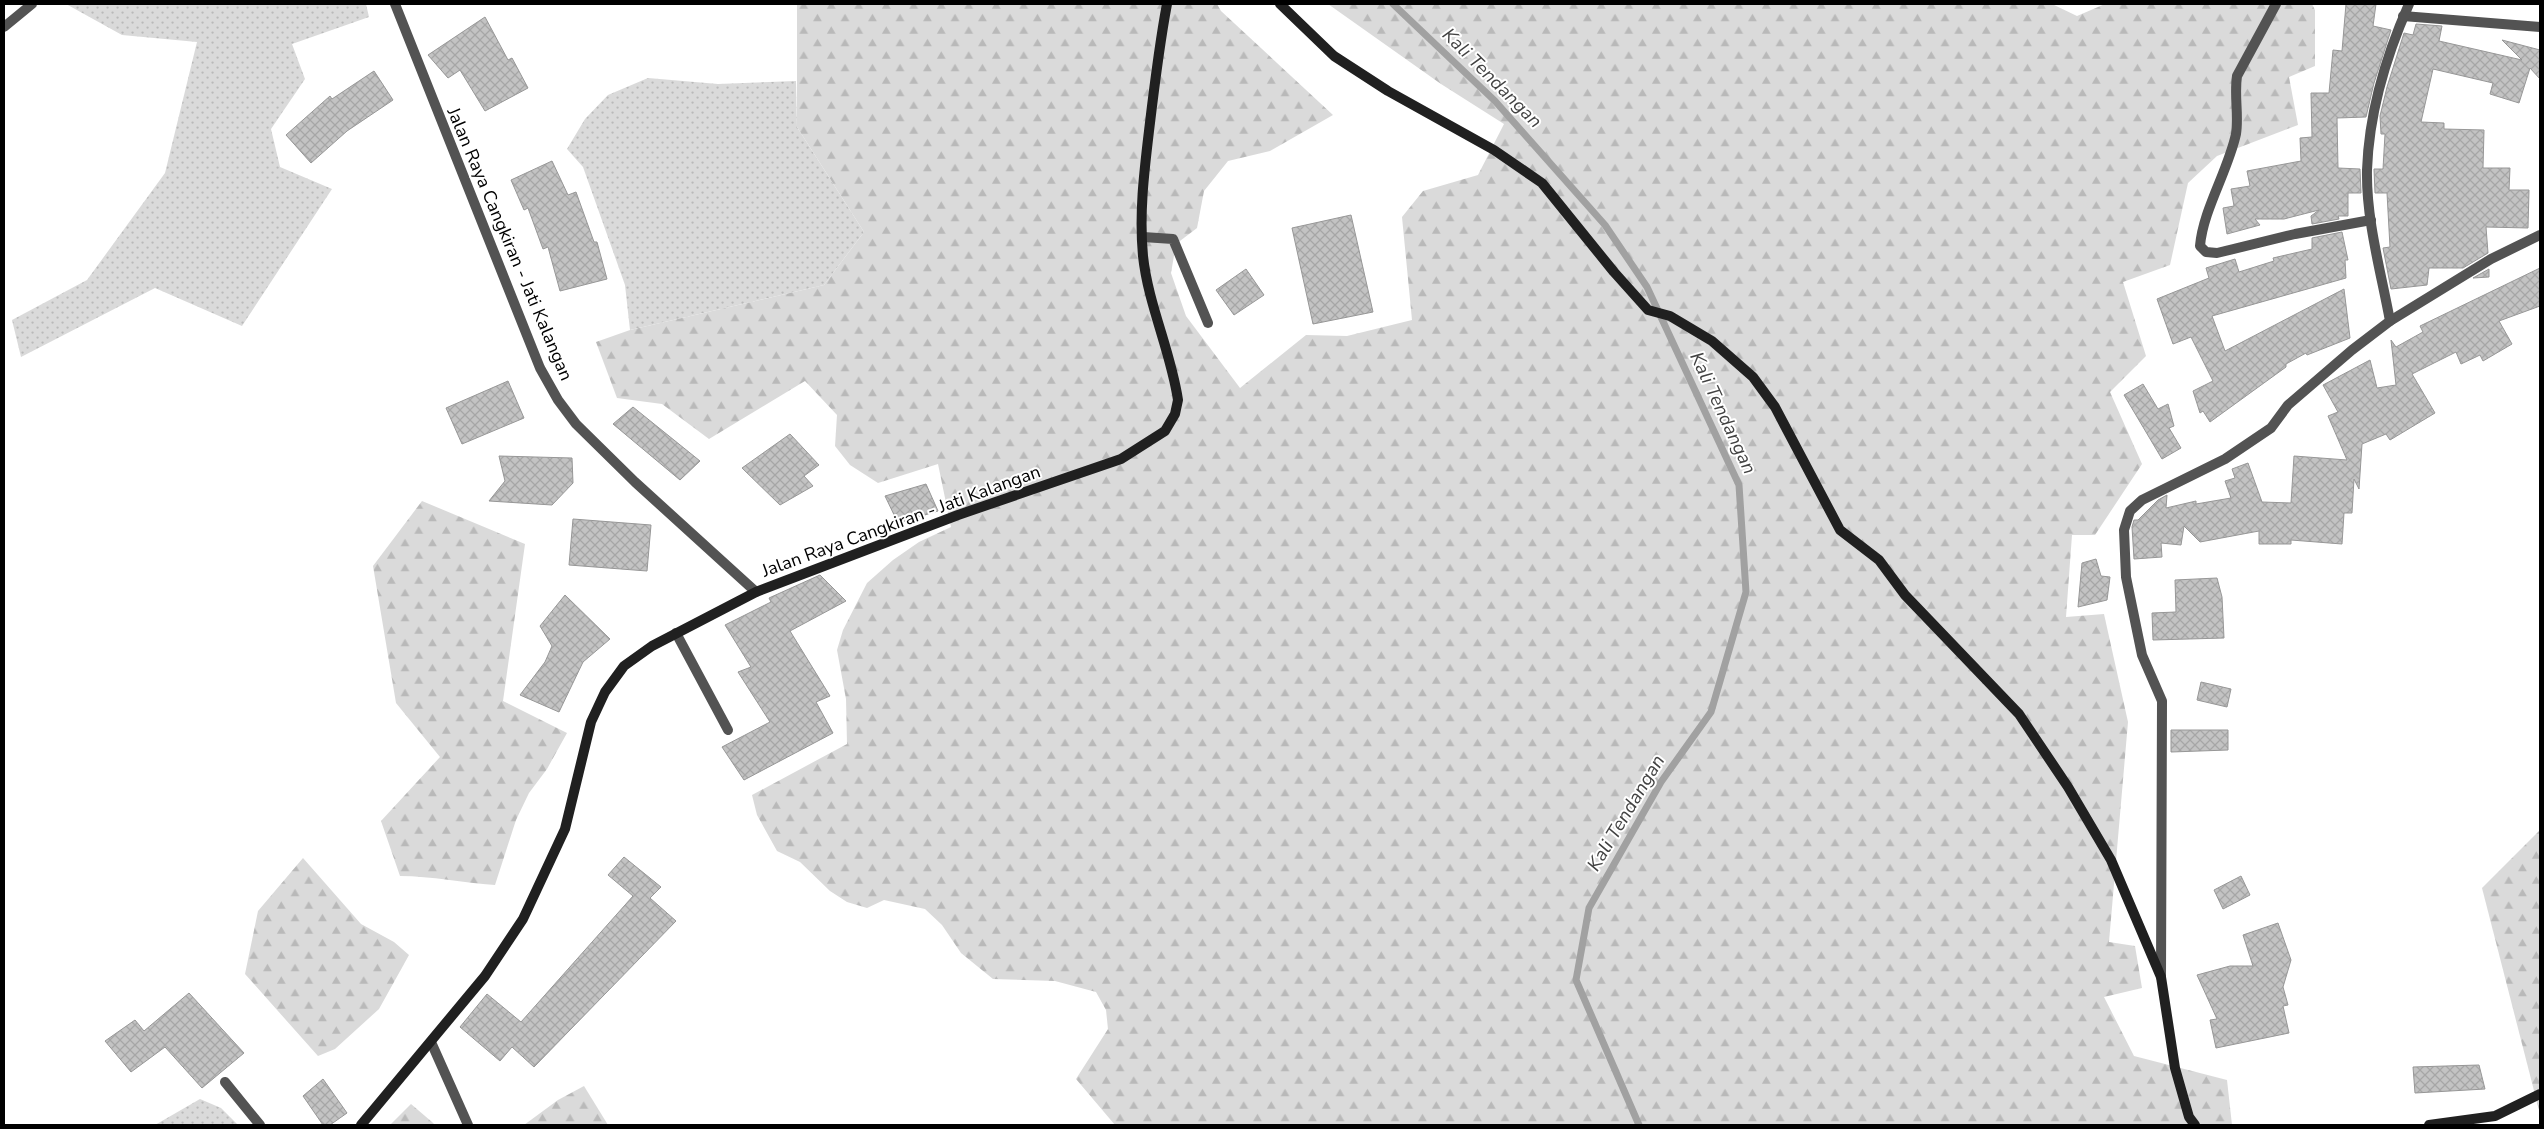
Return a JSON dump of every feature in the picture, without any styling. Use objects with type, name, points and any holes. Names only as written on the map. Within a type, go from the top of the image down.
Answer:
[{"type":"street","points":[[4,27],[32,4]]},
{"type":"street","name":"Jalan Raya Cangkiran - Jati Kalangan","points":[[395,4],[540,368],[558,400],[576,424],[635,482],[756,592],[958,515],[1121,459],[1165,431],[1175,414],[1178,400],[1156,310],[1148,287],[1143,237],[1142,197],[1159,45],[1167,4]]},
{"type":"street","points":[[1280,4],[1334,56],[1388,91],[1494,150],[1542,183],[1614,272],[1648,310],[1670,316],[1712,340],[1753,377],[1775,407],[1840,530],[1879,560],[1905,595],[2019,714],[2068,787],[2111,860],[2161,977]]},
{"type":"street","points":[[2276,4],[2237,76],[2235,100],[2236,133],[2203,229],[2200,246],[2206,252],[2217,253],[2295,234],[2371,220]]},
{"type":"street","points":[[2390,321],[2371,220],[2367,172],[2370,126],[2391,49],[2409,4]]},
{"type":"street","points":[[2404,16],[2540,28]]},
{"type":"street","points":[[2195,1125],[2189,1117],[2175,1068],[2161,977],[2162,701],[2142,655],[2126,577],[2124,530],[2130,511],[2142,500],[2225,459],[2271,428],[2288,405],[2352,350],[2390,321],[2491,258],[2540,235]]},
{"type":"street","points":[[1143,237],[1173,239],[1208,323]]},
{"type":"street","points":[[361,1125],[484,976],[523,919],[565,829],[591,722],[605,692],[624,666],[652,646],[756,592]]},
{"type":"street","points":[[676,634],[728,730]]},
{"type":"street","points":[[431,1042],[468,1125]]},
{"type":"street","points":[[226,1082],[260,1125]]},
{"type":"street","points":[[2429,1125],[2495,1116],[2540,1094]]},
{"type":"green space","points":[[66,4],[366,4],[369,17],[292,44],[305,79],[271,129],[280,167],[332,189],[242,326],[155,288],[21,357],[12,320],[87,280],[165,173],[197,42],[122,35]]},
{"type":"green space","points":[[797,4],[1217,4],[1221,11],[1333,115],[1270,151],[1228,161],[1204,191],[1197,228],[1176,244],[1171,273],[1186,316],[1240,388],[1306,335],[1347,336],[1412,320],[1402,217],[1423,191],[1478,175],[1504,124],[1441,84],[1328,4],[2052,4],[2077,16],[2105,4],[2312,4],[2315,10],[2315,66],[2289,77],[2298,125],[2217,156],[2188,183],[2170,265],[2123,282],[2146,356],[2110,392],[2142,464],[2095,535],[2072,535],[2066,617],[2104,614],[2128,722],[2109,942],[2135,946],[2142,988],[2104,997],[2134,1056],[2227,1080],[2232,1125],[1115,1125],[1076,1079],[1108,1029],[1106,1010],[1096,992],[1055,981],[993,979],[961,953],[942,925],[925,909],[884,900],[867,908],[847,902],[830,891],[800,862],[777,851],[757,815],[752,795],[847,744],[846,699],[837,650],[843,630],[867,583],[893,560],[919,542],[951,527],[938,464],[878,483],[850,465],[835,446],[837,415],[805,381],[709,439],[662,404],[617,398],[596,342],[630,330],[824,285],[864,232],[797,127]]},
{"type":"green space","points":[[648,78],[718,84],[796,81],[797,127],[864,232],[824,285],[630,330],[625,285],[583,167],[567,149],[585,119],[608,95]]},
{"type":"green space","points":[[422,501],[525,544],[503,701],[567,733],[547,769],[529,793],[516,820],[495,885],[400,876],[381,821],[440,757],[396,703],[373,566]]},
{"type":"green space","points":[[2540,830],[2540,1114],[2482,888]]},
{"type":"green space","points":[[303,858],[361,924],[394,942],[409,955],[379,1009],[335,1049],[318,1056],[245,974],[258,911]]},
{"type":"green space","points":[[584,1086],[608,1125],[524,1125],[558,1100]]},
{"type":"green space","points":[[200,1099],[221,1108],[238,1125],[155,1125]]},
{"type":"green space","points":[[411,1104],[432,1122],[435,1125],[390,1125]]},
{"type":"building","points":[[2346,4],[2376,4],[2373,26],[2391,30],[2374,83],[2366,117],[2337,118],[2338,168],[2360,169],[2361,193],[2348,193],[2348,216],[2338,216],[2339,219],[2312,224],[2311,216],[2319,210],[2284,219],[2255,219],[2260,225],[2227,234],[2223,208],[2234,206],[2231,189],[2250,186],[2247,171],[2301,161],[2300,138],[2312,137],[2311,93],[2329,93],[2333,50],[2342,51]]},
{"type":"building","points":[[485,17],[508,60],[512,58],[528,88],[485,111],[460,70],[448,78],[428,55]]},
{"type":"building","points":[[2416,24],[2442,26],[2439,41],[2522,60],[2502,40],[2540,50],[2540,79],[2530,68],[2519,103],[2490,94],[2493,83],[2433,69],[2421,122],[2444,123],[2444,129],[2484,130],[2483,168],[2510,168],[2509,190],[2529,190],[2528,228],[2486,227],[2488,253],[2463,268],[2429,268],[2427,285],[2391,289],[2383,248],[2390,247],[2387,193],[2375,193],[2374,169],[2383,169],[2385,134],[2381,134],[2380,116],[2387,87],[2404,33],[2413,35]]},
{"type":"building","points":[[374,71],[393,100],[347,131],[311,163],[286,135],[330,96],[332,99]]},
{"type":"building","points":[[552,161],[568,195],[576,192],[594,242],[597,242],[607,279],[560,291],[548,247],[543,249],[528,208],[524,210],[511,180]]},
{"type":"building","points":[[1351,215],[1373,312],[1313,324],[1292,228]]},
{"type":"building","points":[[2342,232],[2348,260],[2345,260],[2346,278],[2212,316],[2225,351],[2344,289],[2350,338],[2307,355],[2306,353],[2286,364],[2286,367],[2210,422],[2203,411],[2200,413],[2193,391],[2213,381],[2191,337],[2173,344],[2157,299],[2209,278],[2206,268],[2235,259],[2239,272],[2274,261],[2273,258],[2312,249],[2312,238]]},
{"type":"building","points":[[2540,268],[2540,306],[2499,321],[2512,344],[2483,361],[2480,355],[2461,364],[2456,352],[2412,374],[2435,413],[2390,440],[2386,434],[2362,444],[2359,489],[2354,479],[2352,513],[2344,513],[2342,544],[2291,540],[2291,544],[2259,544],[2259,531],[2200,542],[2184,526],[2181,545],[2161,543],[2162,557],[2134,559],[2132,527],[2134,520],[2138,520],[2158,500],[2167,495],[2166,508],[2196,501],[2196,504],[2231,498],[2225,481],[2235,478],[2232,469],[2248,463],[2262,502],[2291,503],[2294,456],[2347,460],[2328,416],[2338,412],[2323,385],[2370,360],[2377,388],[2396,385],[2391,340],[2396,347],[2423,332],[2420,326]]},
{"type":"building","points":[[1246,269],[1264,295],[1234,315],[1216,290]]},
{"type":"building","points":[[2489,269],[2489,277],[2473,278]]},
{"type":"building","points":[[508,381],[524,418],[462,444],[446,408]]},
{"type":"building","points":[[2143,384],[2158,409],[2168,404],[2174,426],[2169,428],[2181,448],[2162,459],[2124,395]]},
{"type":"building","points":[[633,407],[700,461],[680,480],[613,424]]},
{"type":"building","points":[[790,434],[819,465],[804,476],[813,486],[780,505],[742,468]]},
{"type":"building","points":[[499,456],[572,458],[573,483],[552,505],[489,501],[505,481]]},
{"type":"building","points":[[926,484],[938,511],[898,523],[885,496]]},
{"type":"building","points":[[573,519],[651,525],[647,571],[569,565]]},
{"type":"building","points":[[2096,559],[2101,576],[2110,577],[2107,600],[2078,607],[2082,563]]},
{"type":"building","points":[[820,575],[846,601],[790,631],[830,696],[816,702],[833,733],[744,780],[722,747],[770,722],[738,672],[751,667],[725,625],[771,602],[769,598]]},
{"type":"building","points":[[2217,578],[2222,597],[2224,638],[2153,640],[2152,613],[2176,612],[2175,580]]},
{"type":"building","points":[[565,595],[610,639],[583,662],[559,712],[520,695],[545,662],[552,646],[540,626]]},
{"type":"building","points":[[2201,682],[2231,689],[2227,707],[2197,700]]},
{"type":"building","points":[[2171,730],[2228,730],[2228,750],[2171,752]]},
{"type":"building","points":[[624,857],[661,887],[650,898],[676,921],[534,1067],[512,1047],[500,1061],[460,1027],[487,994],[521,1022],[633,896],[608,875]]},
{"type":"building","points":[[2241,876],[2250,895],[2223,909],[2214,890]]},
{"type":"building","points":[[2278,923],[2291,960],[2283,987],[2288,1005],[2283,1006],[2289,1033],[2216,1048],[2210,1020],[2217,1019],[2197,975],[2230,966],[2253,966],[2243,935]]},
{"type":"building","points":[[189,993],[244,1053],[202,1088],[165,1047],[131,1072],[105,1041],[135,1020],[144,1031]]},
{"type":"building","points":[[2479,1065],[2485,1089],[2415,1093],[2413,1067]]},
{"type":"building","points":[[323,1079],[347,1113],[330,1125],[323,1125],[303,1096]]},
{"type":"waterway","name":"Kali Tendangan","points":[[1393,4],[1495,101],[1605,225],[1647,287],[1739,485],[1746,592],[1711,712],[1661,782],[1589,908],[1576,980],[1639,1125]]}]
